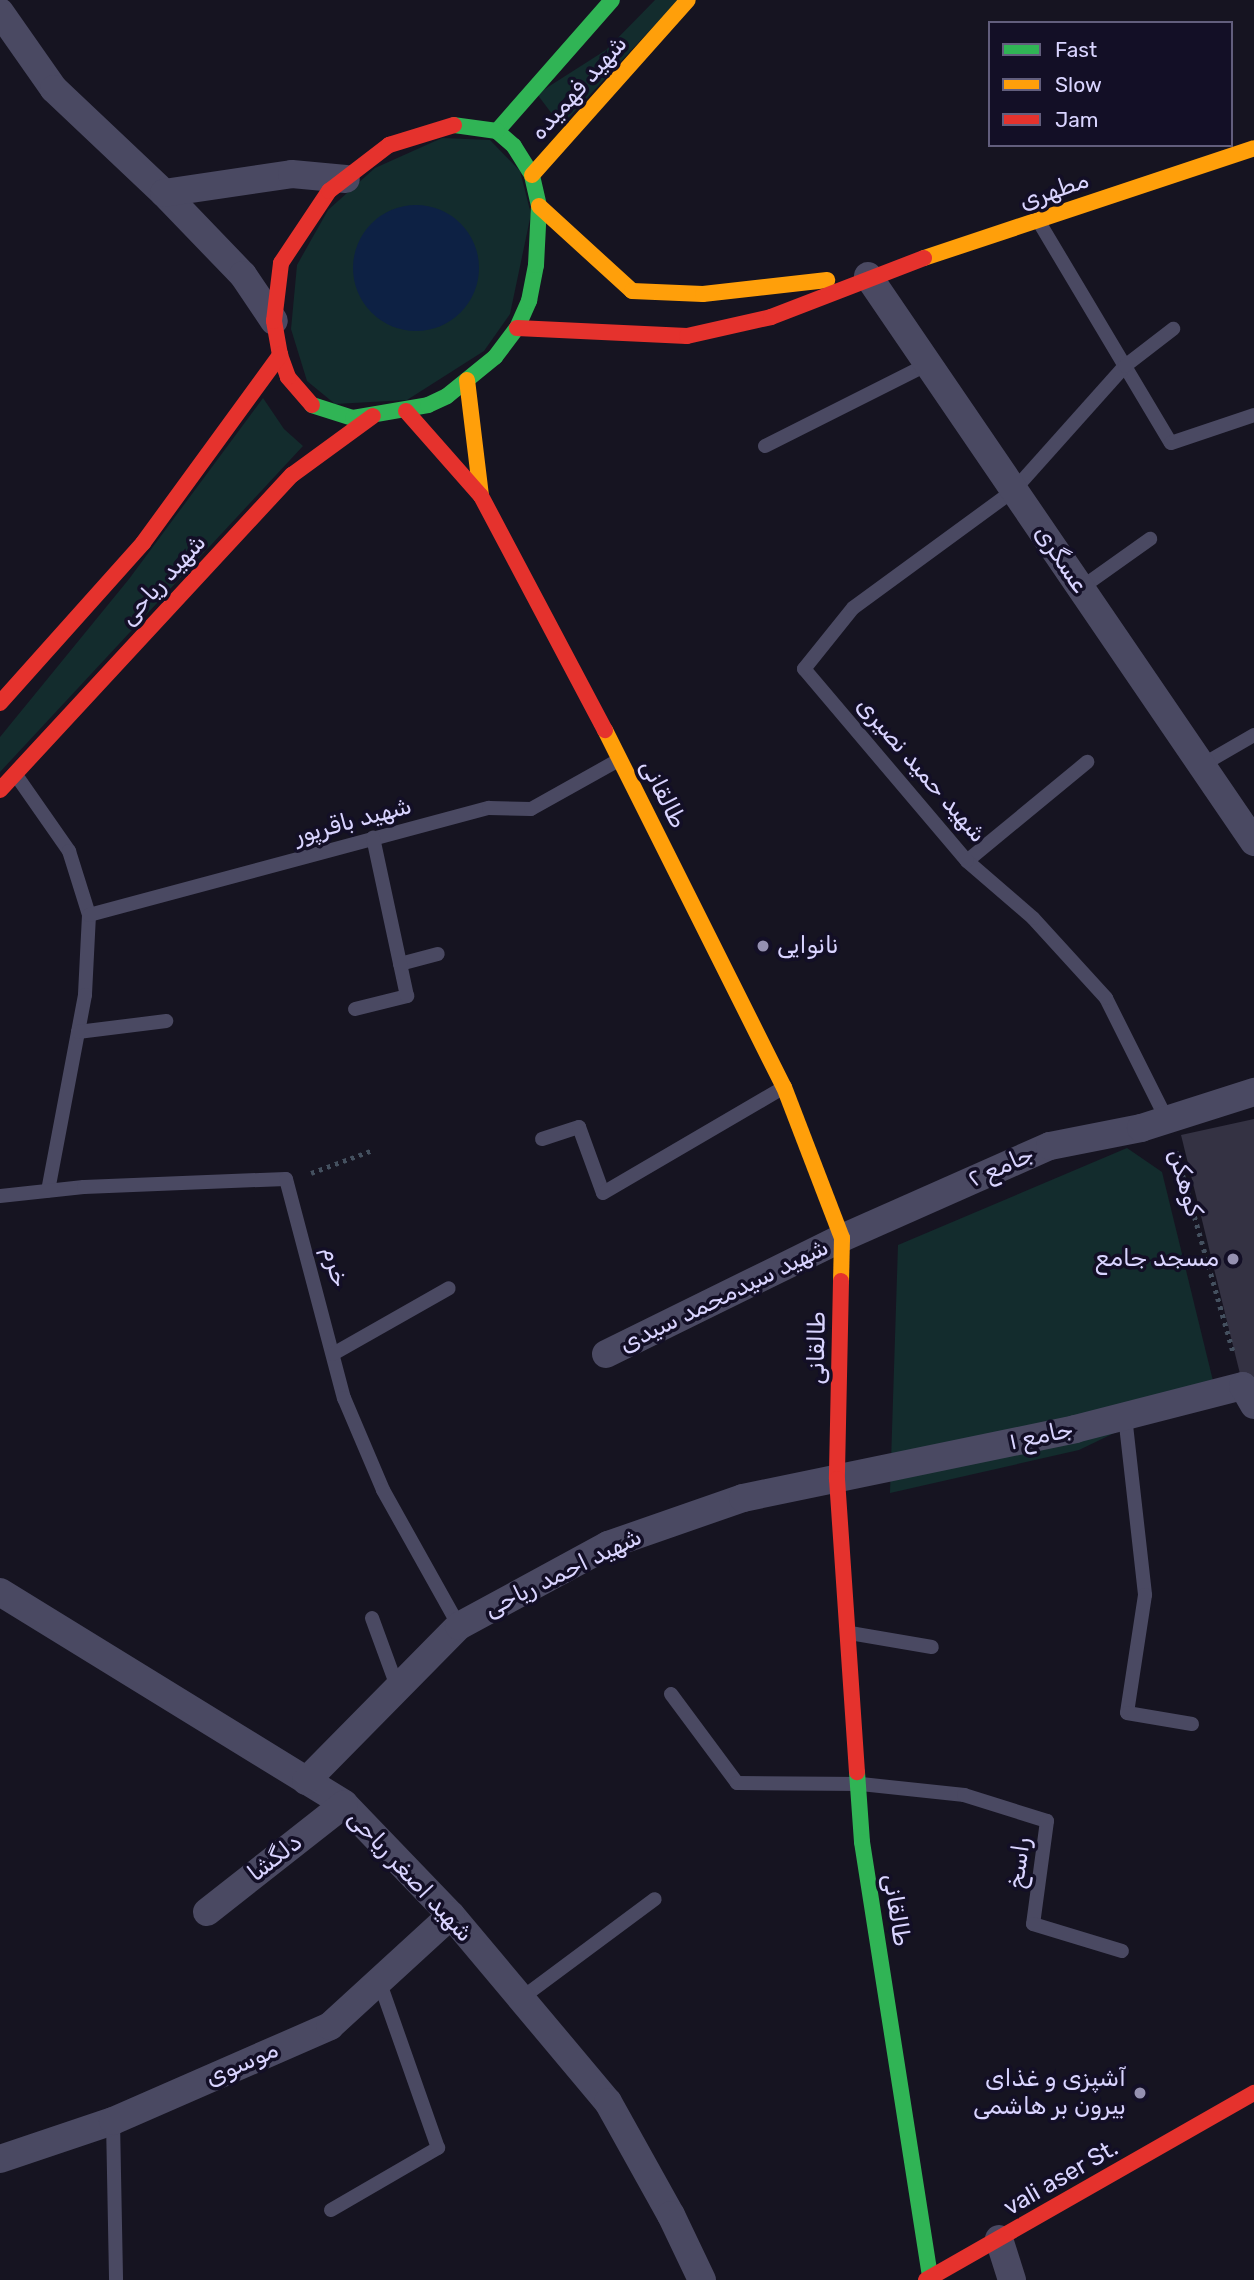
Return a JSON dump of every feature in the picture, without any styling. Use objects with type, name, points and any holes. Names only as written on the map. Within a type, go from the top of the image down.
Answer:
[{"type":"street","name":"شهید فهمیده","points":[[498,131],[612,0]]},
{"type":"street","name":"شهید فهمیده","points":[[532,175],[688,0]]},
{"type":"street","points":[[0,12],[54,89],[164,193],[243,275],[274,321]]},
{"type":"street","points":[[454,125],[498,131],[514,146],[532,175],[539,206],[536,265],[529,301],[517,328],[495,357],[447,396],[407,411],[353,418],[315,408],[288,377],[280,355],[274,321],[281,264],[313,212],[346,179],[389,145],[454,125]]},
{"type":"street","name":"مطهری","points":[[868,276],[1254,148]]},
{"type":"street","points":[[164,193],[292,174],[346,179]]},
{"type":"street","points":[[539,206],[632,290],[703,294],[868,276]]},
{"type":"street","points":[[517,328],[688,336],[771,317],[868,276]]},
{"type":"street","name":"عسگری","points":[[868,276],[1254,842]]},
{"type":"street","name":"شهید ریاحی","points":[[0,703],[143,543],[280,355]]},
{"type":"street","points":[[467,380],[481,496]]},
{"type":"street","points":[[407,411],[481,496]]},
{"type":"street","name":"شهید ریاحی","points":[[0,790],[292,475],[373,416]]},
{"type":"street","name":"طالقانی","points":[[481,496],[620,759],[784,1087],[842,1238],[837,1479],[861,1784],[862,1842],[928,2279]]},
{"type":"street","name":"جامع ۲","points":[[842,1238],[1050,1146],[1167,1120],[1253,1094]]},
{"type":"street","name":"شهید سیدمحمد سیدی","points":[[606,1354],[842,1238]]},
{"type":"street","name":"جامع ۱","points":[[837,1479],[1125,1416],[1249,1396]]},
{"type":"street","name":"شهید احمد ریاحی","points":[[306,1780],[398,1691],[459,1626],[526,1585],[608,1545],[743,1498],[837,1479]]},
{"type":"street","name":"شهید اصغر ریاحی","points":[[0,1592],[344,1804],[451,1915],[519,2000],[608,2102],[671,2215],[702,2280]]},
{"type":"street","name":"دلگشا","points":[[207,1912],[344,1804]]},
{"type":"street","name":"موسوی","points":[[0,2160],[113,2121],[330,2026],[380,1983],[451,1915]]},
{"type":"street","name":"vali aser St.","points":[[928,2279],[1254,2094]]},
{"type":"street","points":[[999,2239],[1012,2280]]},
{"type":"lane","points":[[1038,220],[1171,443],[1254,415]]},
{"type":"lane","points":[[1014,490],[1125,366],[1173,328]]},
{"type":"lane","points":[[765,446],[928,365]]},
{"type":"lane","name":"شهید حمید نصیری","points":[[1014,490],[853,608],[804,669],[967,861],[1033,918],[1106,998],[1167,1120]]},
{"type":"lane","points":[[1081,588],[1150,539]]},
{"type":"lane","points":[[1202,765],[1254,735]]},
{"type":"lane","name":"شهید باقرپور","points":[[89,915],[489,808],[531,809],[620,759]]},
{"type":"lane","points":[[967,861],[1087,762]]},
{"type":"lane","points":[[15,774],[69,851],[89,915],[85,995],[48,1191]]},
{"type":"lane","points":[[355,1009],[407,996],[373,838]]},
{"type":"lane","points":[[400,964],[438,954]]},
{"type":"lane","points":[[78,1032],[166,1021]]},
{"type":"lane","points":[[542,1139],[579,1127],[603,1193],[784,1087]]},
{"type":"lane","points":[[0,1196],[48,1191],[286,1179]]},
{"type":"lane","name":"خرم","points":[[286,1179],[344,1398],[383,1490],[459,1626]]},
{"type":"lane","points":[[333,1354],[449,1288]]},
{"type":"lane","points":[[1125,1416],[1145,1595],[1127,1713],[1192,1724]]},
{"type":"lane","points":[[372,1618],[398,1691]]},
{"type":"lane","points":[[849,1633],[932,1647]]},
{"type":"lane","points":[[671,1693],[737,1783],[861,1784]]},
{"type":"lane","name":"راسخ","points":[[861,1784],[964,1795],[1047,1821],[1033,1924],[1122,1951]]},
{"type":"lane","points":[[519,2000],[655,1899]]},
{"type":"lane","points":[[331,2210],[438,2148],[380,1983]]},
{"type":"lane","points":[[113,2121],[116,2280]]},
{"type":"path","name":"کوهکن","points":[[1167,1120],[1249,1396]]},
{"type":"path","points":[[286,1179],[338,1167],[373,1150]]},
{"type":"green space","points":[[655,0],[678,0],[561,126],[537,94],[606,50]]},
{"type":"green space","points":[[442,138],[490,140],[520,171],[531,214],[510,314],[484,351],[407,400],[335,404],[307,381],[291,329],[297,265],[328,210],[375,168]]},
{"type":"green space","points":[[263,398],[284,429],[303,446],[0,772],[0,737],[129,579]]},
{"type":"green space","points":[[1127,1148],[1162,1172],[1214,1385],[1079,1450],[890,1493],[898,1245]]},
{"type":"water","points":[[416,205],[440,210],[461,223],[474,244],[479,268],[474,292],[461,313],[440,326],[416,331],[392,326],[371,313],[358,292],[353,268],[358,244],[371,223],[392,210]]},
{"type":"building","name":"مسجد جامع","points":[[1254,1119],[1254,1383],[1243,1386],[1181,1135]]},
{"type":"traffic: fast","points":[[497,131],[612,0]]},
{"type":"traffic: fast","points":[[312,405],[353,418],[428,405],[447,396],[495,357],[517,328],[529,301],[536,265],[539,206],[532,175],[514,146],[497,131],[454,125]]},
{"type":"traffic: fast","points":[[857,1772],[862,1842],[930,2278]]},
{"type":"traffic: slow","points":[[532,175],[688,0]]},
{"type":"traffic: slow","points":[[924,258],[1254,148]]},
{"type":"traffic: slow","points":[[539,206],[632,291],[703,294],[827,280]]},
{"type":"traffic: slow","points":[[467,380],[481,496]]},
{"type":"traffic: slow","points":[[605,730],[784,1087],[842,1238],[841,1281]]},
{"type":"traffic: jam","points":[[312,405],[288,377],[280,355],[274,321],[281,263],[329,191],[389,145],[454,125]]},
{"type":"traffic: jam","points":[[517,328],[687,336],[771,317],[924,258]]},
{"type":"traffic: jam","points":[[0,703],[143,543],[280,355]]},
{"type":"traffic: jam","points":[[406,411],[481,496],[605,730]]},
{"type":"traffic: jam","points":[[0,790],[292,475],[373,416]]},
{"type":"traffic: jam","points":[[841,1281],[837,1479],[857,1772]]},
{"type":"traffic: jam","points":[[926,2280],[1254,2093]]},
{"type":"place","name":"نانوایی","points":[[763,946]]},
{"type":"place","name":"مسجد جامع","points":[[1233,1259]]},
{"type":"place","name":"آشپزی و غذای بیرون بر هاشمی","points":[[1140,2093]]}]
